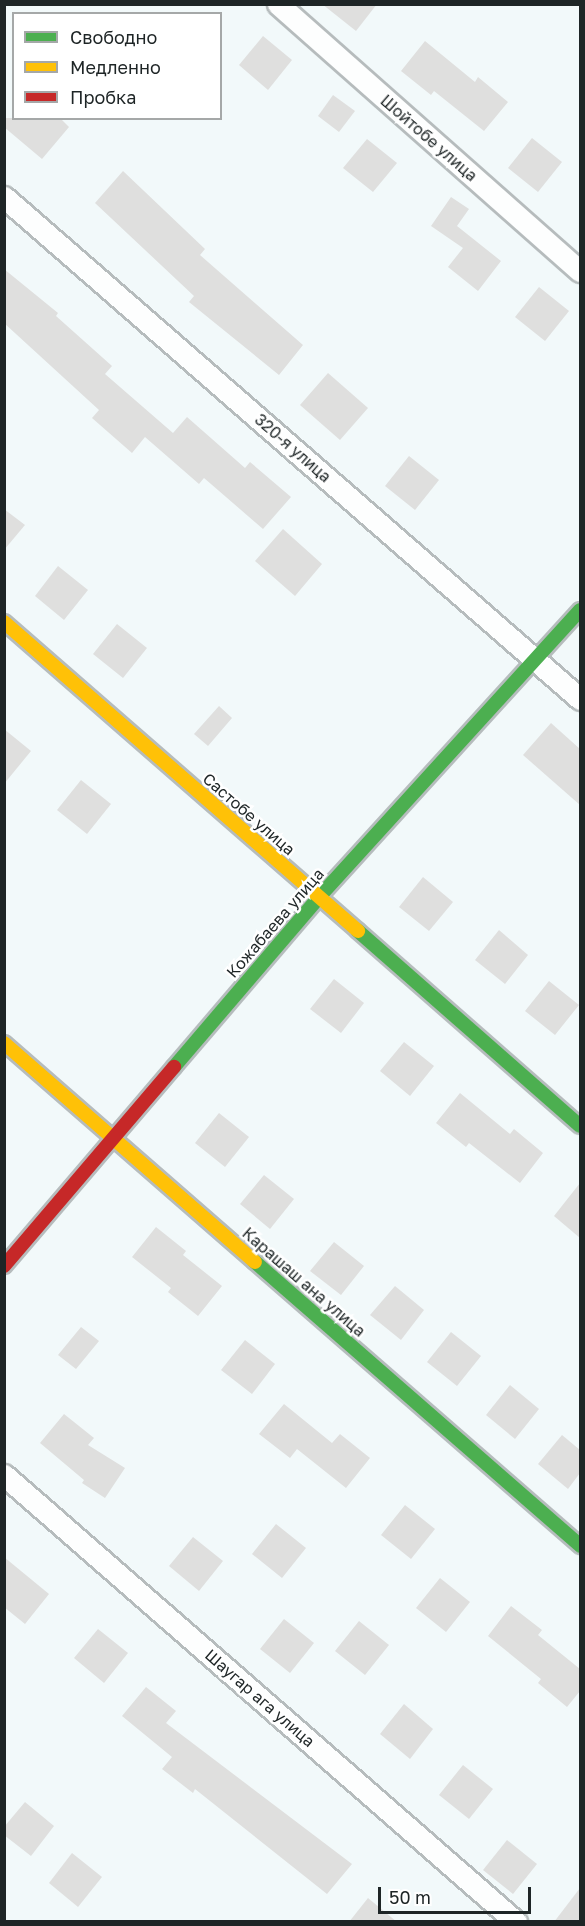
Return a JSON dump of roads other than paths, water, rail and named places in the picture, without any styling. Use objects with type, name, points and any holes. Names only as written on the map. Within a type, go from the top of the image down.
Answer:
[{"type":"street","name":"Шойтобе улица","points":[[278,4],[580,271]]},
{"type":"street","name":"320-я улица","points":[[4,196],[580,699]]},
{"type":"street","name":"Кожабаева улица","points":[[4,1266],[319,897],[580,610]]},
{"type":"street","name":"Састобе улица","points":[[4,622],[580,1126]]},
{"type":"street","name":"Карашаш ана улица","points":[[4,1043],[580,1546]]},
{"type":"street","name":"Шаугар ага улица","points":[[4,1475],[516,1922]]}]
